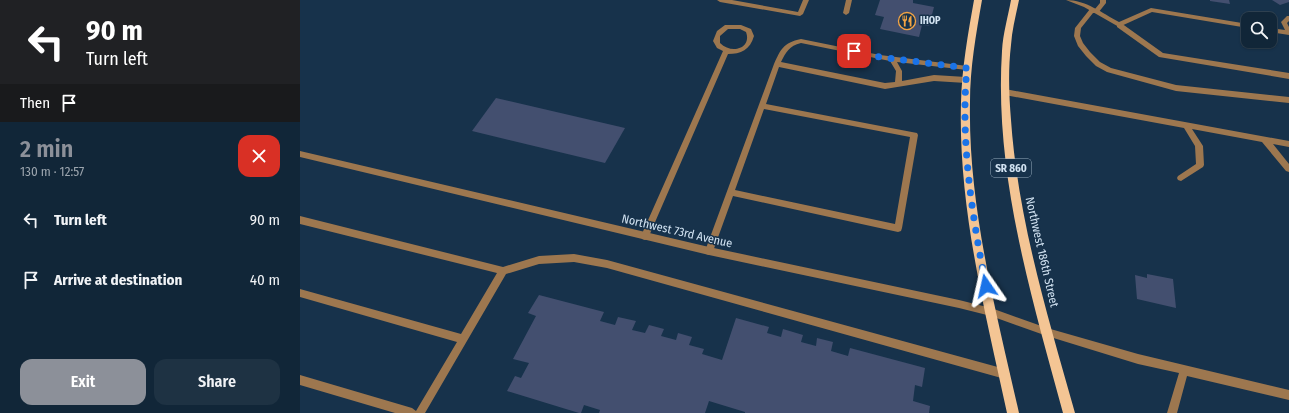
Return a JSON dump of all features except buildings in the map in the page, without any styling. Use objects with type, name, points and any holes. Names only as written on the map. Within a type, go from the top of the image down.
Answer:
[{"type":"main road","points":[[978,0],[972,28],[967,68],[966,143],[980,260],[1014,413]]},
{"type":"main road","name":"Northwest 186th Street","points":[[1015,0],[1006,49],[1005,92],[1008,146],[1017,210],[1047,332],[1069,413]]},
{"type":"street","points":[[720,0],[800,14],[806,0]]},
{"type":"street","points":[[758,7],[762,0]]},
{"type":"street","points":[[846,13],[849,0]]},
{"type":"street","points":[[1069,0],[1094,11],[1119,25],[1161,55],[1289,76]]},
{"type":"street","points":[[1104,0],[1103,3],[1078,28],[1077,36],[1080,44],[1088,54],[1098,64],[1109,70],[1176,88],[1289,100]]},
{"type":"street","points":[[1119,25],[1151,10],[1241,25]]},
{"type":"street","points":[[1289,18],[1284,22],[1289,32]]},
{"type":"street","points":[[734,26],[746,30],[750,34],[752,38],[746,48],[733,52],[726,51],[716,44],[715,39],[721,30],[734,26]]},
{"type":"street","points":[[1277,31],[1289,32]]},
{"type":"street","points":[[709,251],[777,64],[784,50],[790,43],[801,41],[892,58],[967,68]]},
{"type":"street","points":[[645,236],[726,51]]},
{"type":"street","points":[[892,58],[899,71],[898,84]]},
{"type":"street","points":[[777,64],[884,86],[934,78],[966,80]]},
{"type":"street","points":[[1005,92],[1289,144]]},
{"type":"street","points":[[731,192],[898,228],[914,136],[762,106]]},
{"type":"street","points":[[1180,178],[1200,165],[1199,146],[1186,125]]},
{"type":"street","points":[[1264,140],[1289,169]]},
{"type":"street","name":"Northwest 73rd Avenue","points":[[300,154],[709,251],[991,312],[1047,332],[1108,351],[1184,371],[1289,395]]},
{"type":"street","points":[[300,220],[503,270],[539,260],[567,258],[607,264],[1005,374]]},
{"type":"street","points":[[420,413],[503,270]]},
{"type":"street","points":[[300,293],[463,339]]},
{"type":"street","points":[[1172,413],[1184,371]]},
{"type":"street","points":[[300,380],[412,413]]},
{"type":"place","name":"IHOP","points":[[907,21]]},
{"type":"route","points":[[854,51],[880,57],[967,68],[966,143],[980,260],[986,286]]}]
